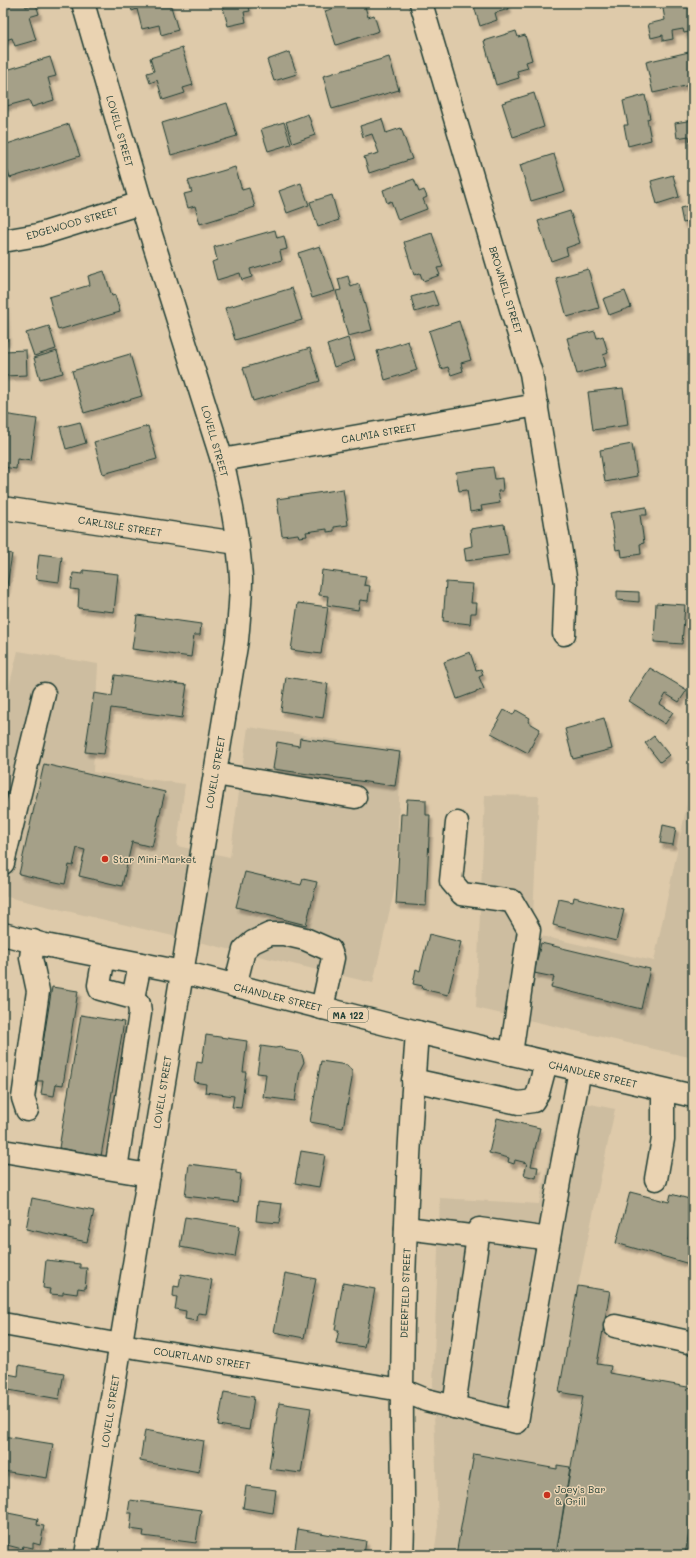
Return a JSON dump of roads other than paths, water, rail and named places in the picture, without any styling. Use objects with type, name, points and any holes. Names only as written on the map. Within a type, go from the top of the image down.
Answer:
[{"type":"street","name":"LOVELL STREET","points":[[83,3],[141,203],[222,460],[231,501],[241,578],[238,633],[86,1555]]},
{"type":"street","name":"BROWNELL STREET","points":[[421,3],[531,373],[566,583],[564,634]]},
{"type":"street","name":"EDGEWOOD STREET","points":[[3,240],[38,235],[141,203]]},
{"type":"street","name":"CALMIA STREET","points":[[222,460],[537,405]]},
{"type":"street","name":"CARLISLE STREET","points":[[3,508],[237,543]]},
{"type":"street","points":[[3,863],[44,694]]},
{"type":"street","points":[[215,774],[355,797]]},
{"type":"street","points":[[457,823],[451,881],[462,894],[512,901],[529,930],[511,1054]]},
{"type":"street","name":"CHANDLER STREET","points":[[3,934],[182,972],[417,1032],[663,1090],[692,1092]]},
{"type":"street","points":[[235,986],[244,950],[254,942],[270,934],[284,934],[305,939],[330,950],[333,958],[322,1008]]},
{"type":"street","points":[[27,1110],[23,1098],[38,991],[30,958],[33,941]]},
{"type":"street","points":[[104,956],[99,985],[100,989],[133,998],[139,1004],[140,1013],[116,1169]]},
{"type":"street","points":[[133,998],[140,964]]},
{"type":"street","name":"DEERFIELD STREET","points":[[402,1555],[404,1519],[402,1390],[406,1228],[413,1080],[417,1032]]},
{"type":"street","points":[[413,1080],[519,1103],[533,1101],[538,1093],[546,1063]]},
{"type":"street","points":[[454,1407],[479,1229],[549,1239],[580,1070]]},
{"type":"street","points":[[656,1179],[663,1139],[663,1090]]},
{"type":"street","points":[[3,1151],[149,1175]]},
{"type":"street","points":[[406,1228],[478,1237]]},
{"type":"street","name":"COURTLAND STREET","points":[[3,1324],[120,1345],[402,1390],[426,1400],[517,1422],[549,1239]]},
{"type":"street","points":[[615,1326],[693,1343]]},
{"type":"place","name":"Star Mini-Market","points":[[105,859]]},
{"type":"place","name":"Joey's Bar & Grill","points":[[547,1495]]}]
